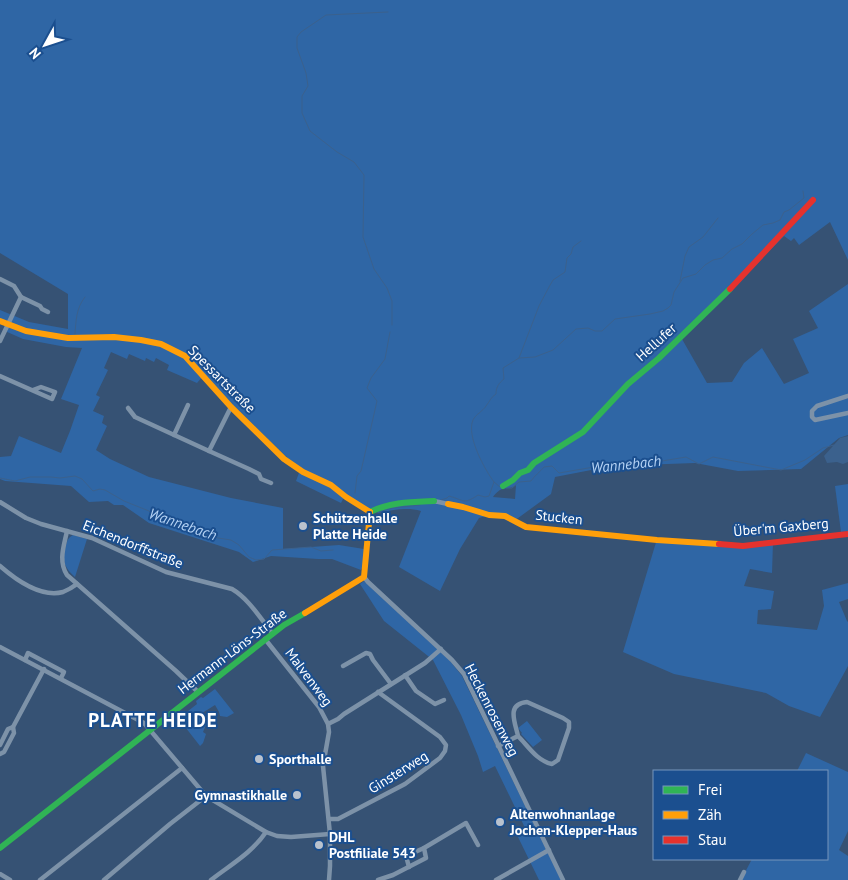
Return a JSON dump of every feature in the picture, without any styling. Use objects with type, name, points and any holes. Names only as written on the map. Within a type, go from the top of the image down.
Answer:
[{"type":"street","name":"Hellufer","points":[[503,486],[582,432],[628,384],[659,358],[723,296],[813,200]]},
{"type":"street","points":[[0,279],[14,286],[21,296],[48,312]]},
{"type":"street","points":[[0,341],[21,296]]},
{"type":"street","name":"Spessartstraße","points":[[0,321],[26,331],[68,338],[122,337],[161,344],[185,356],[232,407],[284,458],[303,472],[331,485],[370,512]]},
{"type":"street","points":[[0,376],[33,390]]},
{"type":"street","points":[[848,396],[817,406],[812,411],[812,417],[815,420],[848,413]]},
{"type":"street","points":[[174,435],[188,405]]},
{"type":"street","points":[[210,451],[232,407]]},
{"type":"street","points":[[128,408],[135,417],[259,474],[261,479],[271,483]]},
{"type":"street","points":[[364,577],[370,512],[380,506],[402,502],[434,501],[448,504]]},
{"type":"street","name":"Eichendorffstraße","points":[[0,502],[34,522],[102,542],[166,572],[232,589],[246,601],[272,634]]},
{"type":"street","name":"Stucken","points":[[448,504],[489,515],[505,516],[526,527],[657,540]]},
{"type":"street","points":[[67,531],[62,554],[62,565],[67,575],[198,692]]},
{"type":"street","name":"Über'm Gaxberg","points":[[657,540],[742,546],[848,534]]},
{"type":"street","points":[[0,566],[27,586],[44,591],[56,593],[66,591],[77,584]]},
{"type":"street","name":"Hermann-Löns-Straße","points":[[0,848],[265,639],[288,622],[364,577]]},
{"type":"street","name":"Heckenrosenweg","points":[[364,577],[441,649],[464,674],[563,880]]},
{"type":"street","name":"Malvenweg","points":[[265,639],[319,706],[328,724],[329,732],[323,766],[330,834],[329,880]]},
{"type":"street","points":[[0,646],[142,722],[206,796],[266,832],[277,836],[292,837],[330,834]]},
{"type":"street","points":[[328,724],[425,663],[441,649]]},
{"type":"street","points":[[25,660],[28,653],[64,672],[61,678]]},
{"type":"street","points":[[343,666],[366,653],[370,654],[391,684]]},
{"type":"street","points":[[0,745],[8,729],[13,727],[44,670]]},
{"type":"street","points":[[405,675],[416,691],[435,704],[444,700]]},
{"type":"street","name":"Ginsterweg","points":[[329,819],[338,819],[405,784],[440,758],[445,751],[446,745],[440,737],[378,692]]},
{"type":"street","points":[[520,702],[527,702],[569,722],[569,728],[558,760],[552,764],[546,763],[538,757],[518,736],[513,712],[515,706],[520,702]]},
{"type":"street","points":[[0,754],[4,752],[14,733],[13,727]]},
{"type":"street","points":[[498,746],[518,736]]},
{"type":"street","points":[[40,880],[182,768]]},
{"type":"street","points":[[104,880],[206,796]]},
{"type":"street","points":[[409,867],[406,856],[424,848],[466,823],[478,845]]},
{"type":"street","points":[[211,880],[251,850],[266,832]]},
{"type":"street","points":[[378,880],[393,876],[426,858],[424,848]]},
{"type":"street","points":[[496,880],[549,850]]},
{"type":"street","points":[[740,880],[744,872]]},
{"type":"street","points":[[0,874],[10,880]]},
{"type":"street","points":[[504,875],[507,880]]},
{"type":"shaded area","points":[[0,0],[848,0],[848,260],[830,222],[799,245],[794,238],[791,241],[784,236],[682,339],[707,383],[732,382],[744,363],[762,348],[784,384],[809,373],[793,339],[818,328],[809,311],[848,284],[848,435],[839,438],[801,469],[738,471],[695,463],[612,466],[555,477],[551,494],[514,521],[489,515],[479,518],[460,549],[440,591],[399,567],[421,511],[405,509],[378,513],[370,512],[345,495],[341,503],[296,481],[300,470],[203,376],[197,383],[167,370],[169,365],[156,358],[154,362],[146,358],[145,361],[129,354],[127,359],[111,352],[104,368],[108,370],[96,395],[100,397],[93,411],[104,416],[102,423],[107,426],[96,450],[110,459],[149,477],[231,498],[283,508],[283,549],[339,545],[364,549],[361,570],[332,559],[271,556],[253,562],[239,552],[149,523],[123,505],[114,505],[108,501],[89,502],[71,486],[0,479],[0,457],[11,456],[19,436],[61,453],[79,405],[61,399],[82,348],[23,339],[5,331],[8,325],[0,321],[0,310],[29,322],[68,329],[68,294],[0,253]],"holes":[[[516,485],[515,499],[493,497],[500,490]]]},
{"type":"shaded area","points":[[848,436],[848,462],[843,464],[837,462],[827,463],[824,456],[840,438]]},
{"type":"shaded area","points":[[848,484],[848,531],[841,532],[835,486]]},
{"type":"shaded area","points":[[73,535],[87,539],[75,577],[69,571],[64,561],[68,540]]},
{"type":"shaded area","points":[[657,539],[743,545],[773,542],[772,573],[750,569],[744,586],[774,591],[771,609],[758,610],[757,624],[817,630],[824,606],[822,590],[848,583],[848,599],[839,602],[848,622],[848,666],[820,717],[789,706],[766,693],[674,674],[623,652]]},
{"type":"shaded area","points":[[364,581],[450,661],[462,676],[561,880],[539,880],[518,837],[527,832],[495,766],[483,772],[461,715],[433,660],[384,621],[360,584]]},
{"type":"shaded area","points":[[215,689],[234,713],[227,717],[220,716],[215,705],[199,715],[206,725],[203,732],[206,734],[200,746],[175,714],[179,711],[183,715],[197,704],[196,701]]},
{"type":"shaded area","points":[[527,721],[542,740],[533,747],[518,728]]},
{"type":"shaded area","points":[[806,753],[848,772],[848,831],[839,850],[848,856],[848,880],[741,880],[751,860],[828,860],[828,770],[798,770]]},
{"type":"waterway","points":[[388,12],[326,15],[301,32],[297,37],[297,48],[306,73],[308,86],[302,96],[302,113],[310,131],[337,152],[354,162],[364,175],[363,237],[374,269],[387,288],[392,301],[392,325]]},
{"type":"waterway","points":[[494,482],[486,470],[474,443],[472,427],[474,418],[496,394],[498,385],[504,379],[503,368],[519,358],[535,357],[553,350],[576,329],[588,328],[602,331],[615,319],[663,311],[671,305],[674,292],[683,278],[696,274],[713,260],[722,258],[732,249],[742,244],[763,225],[780,220],[784,212],[804,198],[803,191]]},
{"type":"waterway","points":[[680,281],[685,256],[689,247],[703,237],[718,218]]},
{"type":"waterway","points":[[519,358],[539,306],[549,287],[553,280],[565,272],[567,258],[571,254],[573,247],[581,241]]},
{"type":"waterway","points":[[75,334],[78,310],[85,297]]},
{"type":"waterway","points":[[355,493],[357,476],[361,471],[377,401],[367,388],[371,378],[385,359],[390,332]]},
{"type":"waterway","name":"Wannebach","points":[[506,488],[512,488],[519,482],[531,481],[544,467],[552,466],[559,473],[629,461],[644,464],[686,457],[699,464],[713,457],[781,470],[805,460],[823,448],[834,445]]},
{"type":"waterway","name":"Wannebach","points":[[0,478],[15,481],[30,477],[60,478],[75,476],[82,479],[93,491],[105,490],[124,501],[149,511],[155,517],[218,538],[231,540],[239,545],[249,557],[256,560],[264,559],[272,550],[311,547],[321,551],[333,550]]},
{"type":"waterway","name":"Wannebach","points":[[441,500],[449,496],[464,501],[478,495],[485,497],[489,496],[494,482],[500,487]]},
{"type":"waterway","name":"Wannebach","points":[[378,512],[420,505]]},
{"type":"traffic: fast","points":[[503,486],[520,473],[528,470],[534,463],[583,432],[628,384],[659,358],[730,289]]},
{"type":"traffic: fast","points":[[370,512],[393,504],[434,501]]},
{"type":"traffic: fast","points":[[0,848],[284,625],[305,613]]},
{"type":"traffic: slow","points":[[0,321],[26,331],[68,338],[114,337],[141,340],[161,344],[185,356],[231,407],[284,459],[303,472],[331,485],[370,512]]},
{"type":"traffic: slow","points":[[448,504],[489,515],[505,516],[526,527],[719,544]]},
{"type":"traffic: slow","points":[[305,613],[364,577],[370,512]]},
{"type":"traffic: jam","points":[[730,289],[813,200]]},
{"type":"traffic: jam","points":[[719,544],[743,546],[848,534]]},
{"type":"place","name":"Schützenhalle Platte Heide","points":[[303,526]]},
{"type":"place","name":"Sporthalle","points":[[259,759]]},
{"type":"place","name":"Gymnastikhalle","points":[[297,795]]},
{"type":"place","name":"Altenwohnanlage Jochen-Klepper-Haus","points":[[500,822]]},
{"type":"place","name":"DHL Postfiliale 543","points":[[319,845]]},
{"type":"district","name":"PLATTE HEIDE","points":[[153,720]]}]
